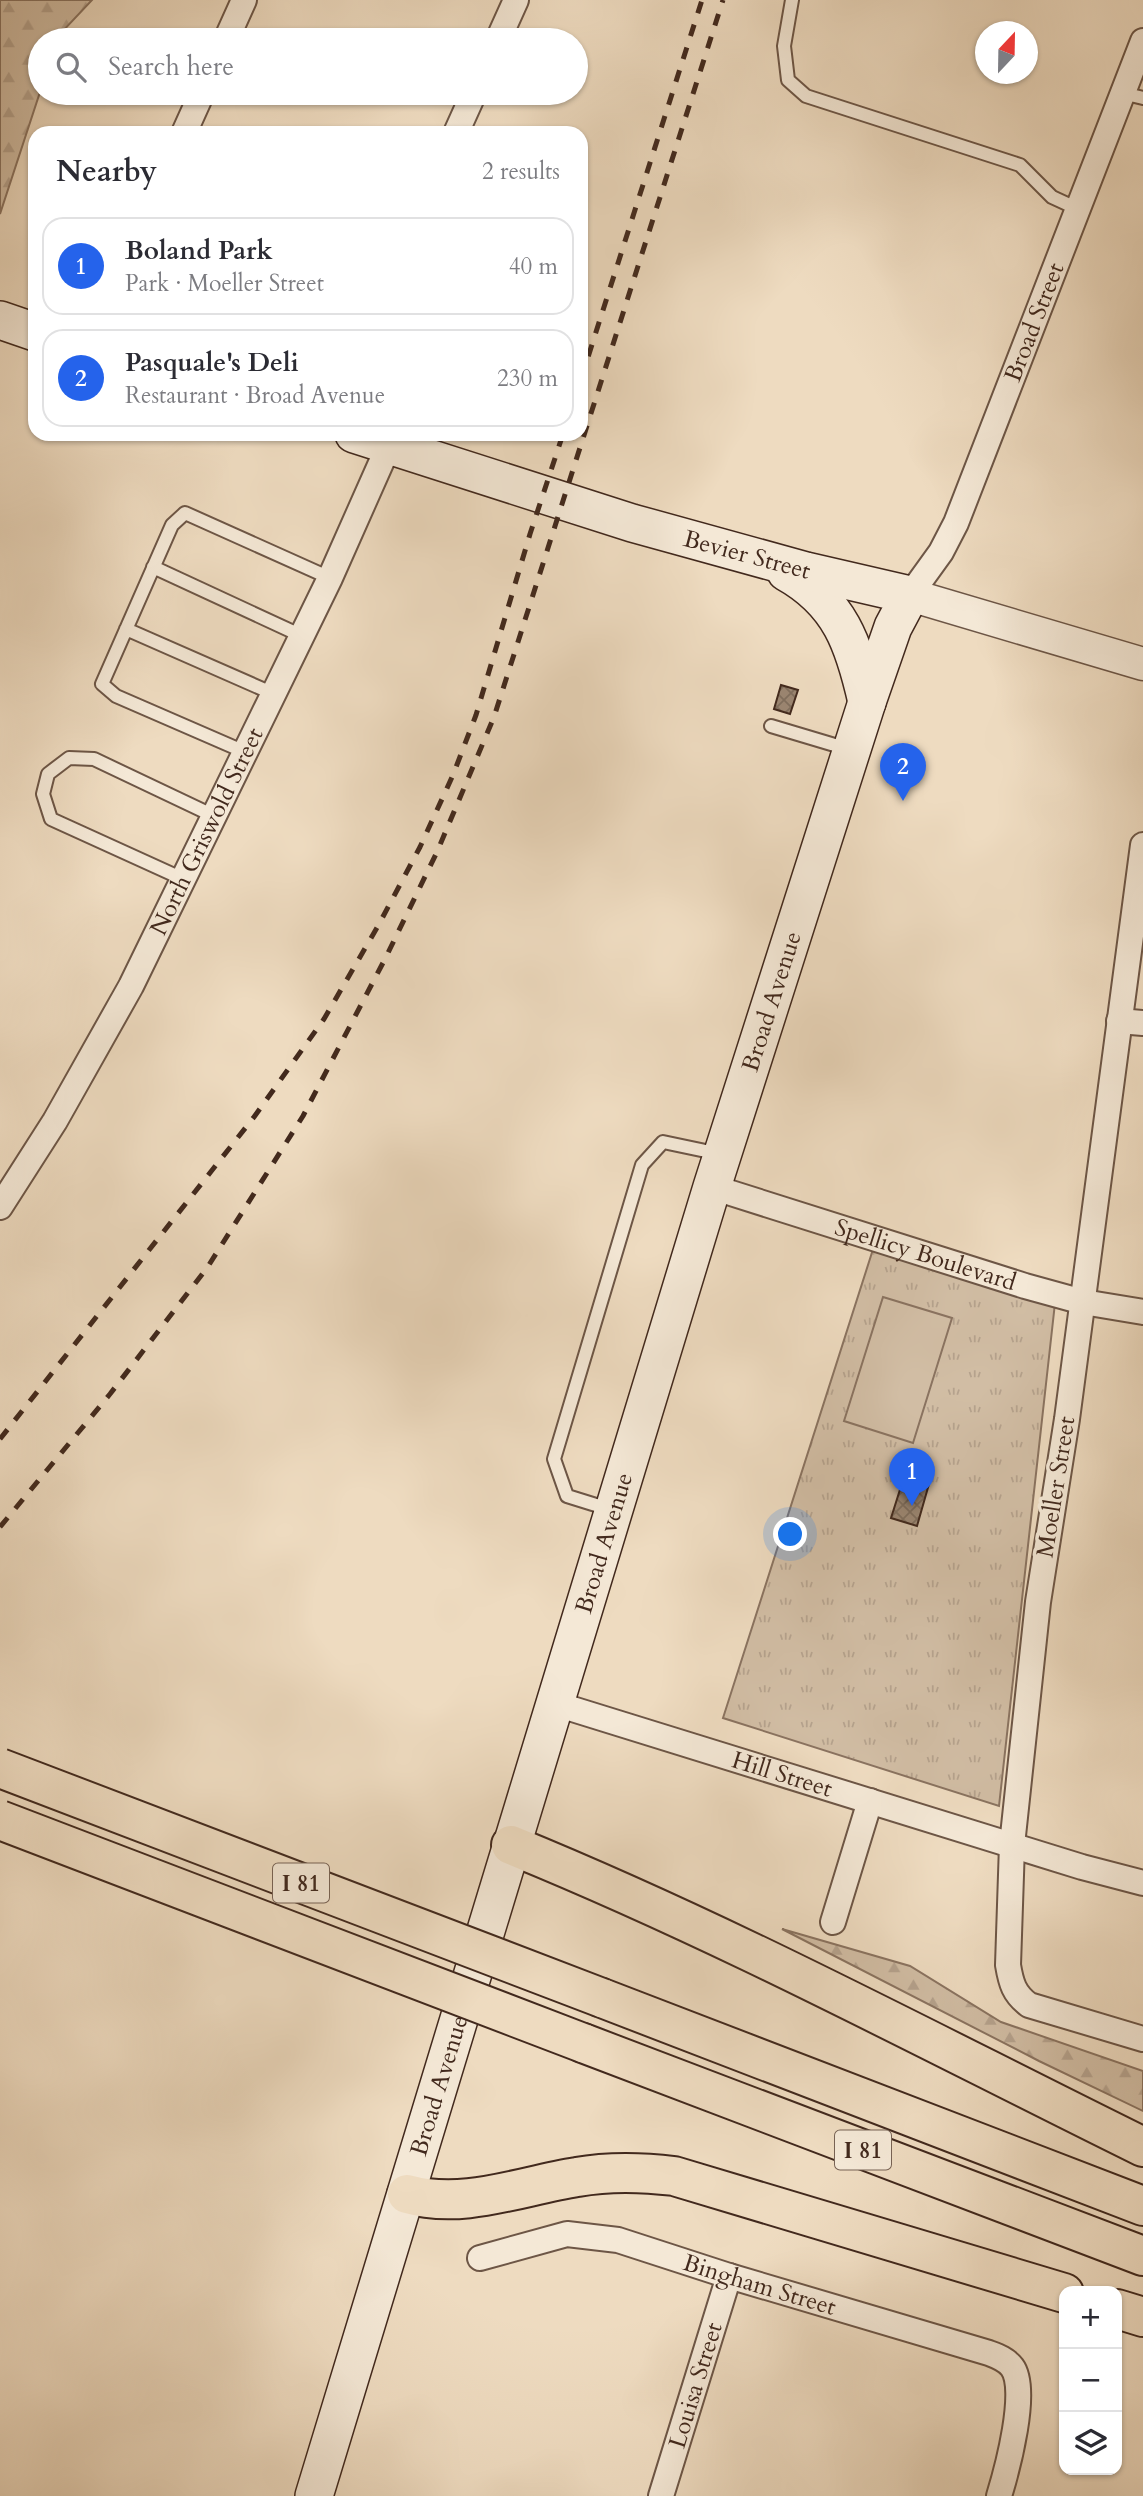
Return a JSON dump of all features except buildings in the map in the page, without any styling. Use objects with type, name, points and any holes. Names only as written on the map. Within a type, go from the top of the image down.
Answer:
[{"type":"highway","name":"I 81","points":[[0,1768],[1143,2206]]},
{"type":"highway","name":"I 81","points":[[0,1820],[1143,2256]]},
{"type":"highway","points":[[511,1845],[752,1954],[1143,2147]]},
{"type":"highway","points":[[407,2194],[432,2200],[462,2200],[593,2174],[637,2172],[674,2176],[1059,2292]]},
{"type":"highway","points":[[1122,2311],[1143,2317]]},
{"type":"main road","points":[[0,320],[28,329]]},
{"type":"main road","name":"Bevier Street","points":[[376,441],[632,523],[750,556],[910,595]]},
{"type":"main road","points":[[750,556],[786,572],[810,587],[837,616],[845,628],[858,662],[867,702]]},
{"type":"main road","name":"Broad Avenue","points":[[314,2496],[717,1171],[867,702],[893,627],[910,595]]},
{"type":"street","points":[[231,28],[244,0]]},
{"type":"street","points":[[503,28],[516,0]]},
{"type":"street","name":"Broad Street","points":[[910,595],[941,552],[956,523],[1078,209],[1133,95],[1143,41]]},
{"type":"street","points":[[187,126],[197,105]]},
{"type":"street","points":[[459,126],[469,105]]},
{"type":"street","name":"North Griswold Street","points":[[0,1207],[55,1121],[131,986],[330,578],[389,445]]},
{"type":"street","name":"Bevier Street","points":[[910,595],[1143,664]]},
{"type":"street","name":"Moeller Street","points":[[1143,845],[1131,1022],[1083,1302],[1038,1602],[1012,1845],[1008,1965],[1017,1996],[1029,2005],[1143,2039]]},
{"type":"street","name":"Spellicy Boulevard","points":[[717,1171],[849,1232],[1083,1302],[1143,1312]]},
{"type":"street","name":"Hill Street","points":[[553,1703],[1012,1845]]},
{"type":"street","points":[[833,1922],[870,1801]]},
{"type":"street","points":[[1012,1845],[1143,1883]]},
{"type":"street","name":"Bingham Street","points":[[481,2258],[567,2234],[618,2239],[729,2276],[1006,2360],[1014,2369],[1019,2388],[1019,2407],[999,2496]]},
{"type":"street","name":"Louisa Street","points":[[662,2496],[729,2276]]},
{"type":"lane","points":[[792,0],[784,47],[788,80],[806,96],[1020,165],[1052,197],[1078,209]]},
{"type":"lane","points":[[246,752],[116,696],[102,684],[172,525],[185,513],[330,578]]},
{"type":"lane","points":[[153,567],[302,636]]},
{"type":"lane","points":[[126,629],[274,694]]},
{"type":"lane","points":[[771,726],[852,750]]},
{"type":"lane","points":[[183,879],[51,819],[43,794],[48,774],[69,758],[94,759],[214,816]]},
{"type":"lane","points":[[612,1511],[567,1496],[554,1459],[642,1165],[663,1142],[717,1171]]},
{"type":"green space","points":[[0,0],[92,0],[66,28],[28,28],[28,105],[36,105],[0,214]]},
{"type":"green space","points":[[876,1240],[1056,1294],[999,1806],[723,1718]]},
{"type":"green space","points":[[883,1297],[952,1318],[913,1443],[844,1421]]},
{"type":"green space","points":[[782,1929],[910,1966],[1001,2022],[1143,2071],[1143,2111],[1039,2061]]},
{"type":"railway","points":[[588,357],[702,0]]},
{"type":"railway","points":[[588,423],[723,0]]},
{"type":"railway","points":[[0,1439],[254,1117],[324,1019],[378,926],[420,847],[453,775],[476,715],[561,441]]},
{"type":"railway","points":[[0,1527],[110,1394],[207,1268],[303,1116],[437,852],[494,717],[582,441]]},
{"type":"place","name":"Pasquale's Deli","points":[[903,801]]},
{"type":"place","name":"Boland Park","points":[[912,1506]]}]
